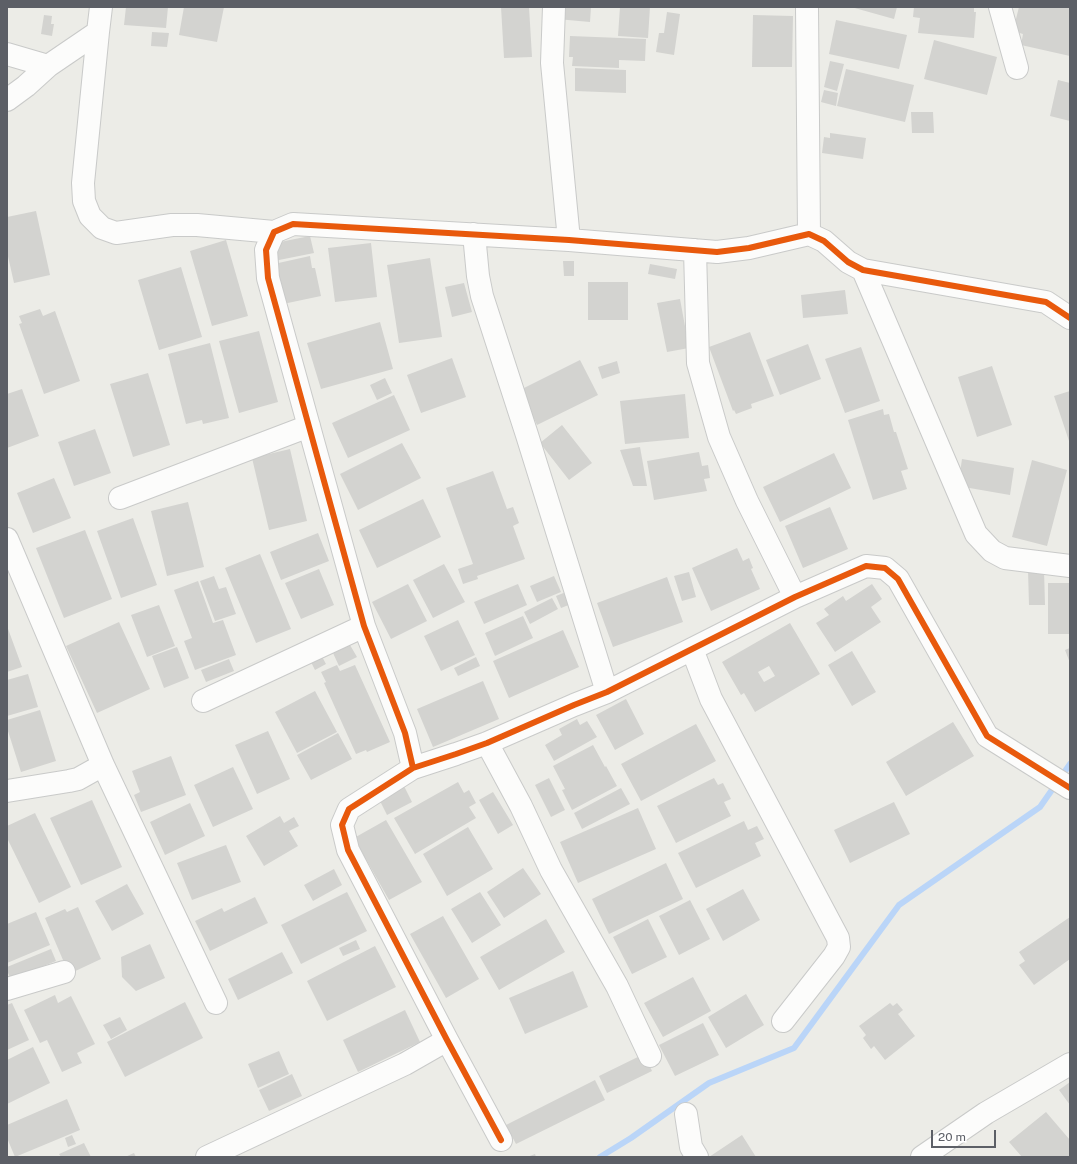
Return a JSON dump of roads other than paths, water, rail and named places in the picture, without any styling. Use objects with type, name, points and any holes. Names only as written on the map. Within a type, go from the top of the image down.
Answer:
[{"type":"street","points":[[101,7],[83,184],[84,201],[90,216],[102,228],[116,233],[172,225],[191,225],[274,232],[293,224],[569,240],[717,252],[749,248],[809,234],[824,242],[848,262],[863,270],[1046,302],[1070,318]]},
{"type":"street","points":[[554,7],[552,63],[569,240]]},
{"type":"street","points":[[807,7],[809,234]]},
{"type":"street","points":[[1000,7],[1017,68]]},
{"type":"street","points":[[7,100],[26,86],[48,66],[98,32]]},
{"type":"street","points":[[7,54],[48,66]]},
{"type":"street","points":[[274,232],[266,250],[268,278],[364,626],[405,733],[413,768]]},
{"type":"street","points":[[474,234],[478,276],[482,296],[528,435],[607,692]]},
{"type":"street","points":[[695,250],[698,363],[719,437],[747,501],[795,597]]},
{"type":"street","points":[[863,270],[976,534],[992,551],[1005,558],[1070,566]]},
{"type":"street","points":[[120,498],[309,426]]},
{"type":"street","points":[[7,539],[12,565],[103,765],[216,1003]]},
{"type":"street","points":[[501,1140],[348,850],[342,825],[349,809],[413,768],[487,743],[607,692],[795,597],[866,566],[885,568],[898,579],[987,736],[1070,788]]},
{"type":"street","points":[[203,701],[364,626]]},
{"type":"street","points":[[692,649],[711,699],[838,938],[838,946],[834,956],[783,1021]]},
{"type":"street","points":[[487,743],[521,806],[551,870],[617,986],[650,1056]]},
{"type":"street","points":[[7,791],[78,779],[103,765]]},
{"type":"street","points":[[7,989],[64,972]]},
{"type":"street","points":[[207,1157],[405,1064],[447,1040]]},
{"type":"street","points":[[927,1155],[986,1113],[1070,1064]]},
{"type":"street","points":[[686,1114],[691,1147],[698,1157]]},
{"type":"waterway","points":[[600,1157],[631,1138],[709,1083],[794,1048],[899,905],[1040,807],[1070,764]]}]
